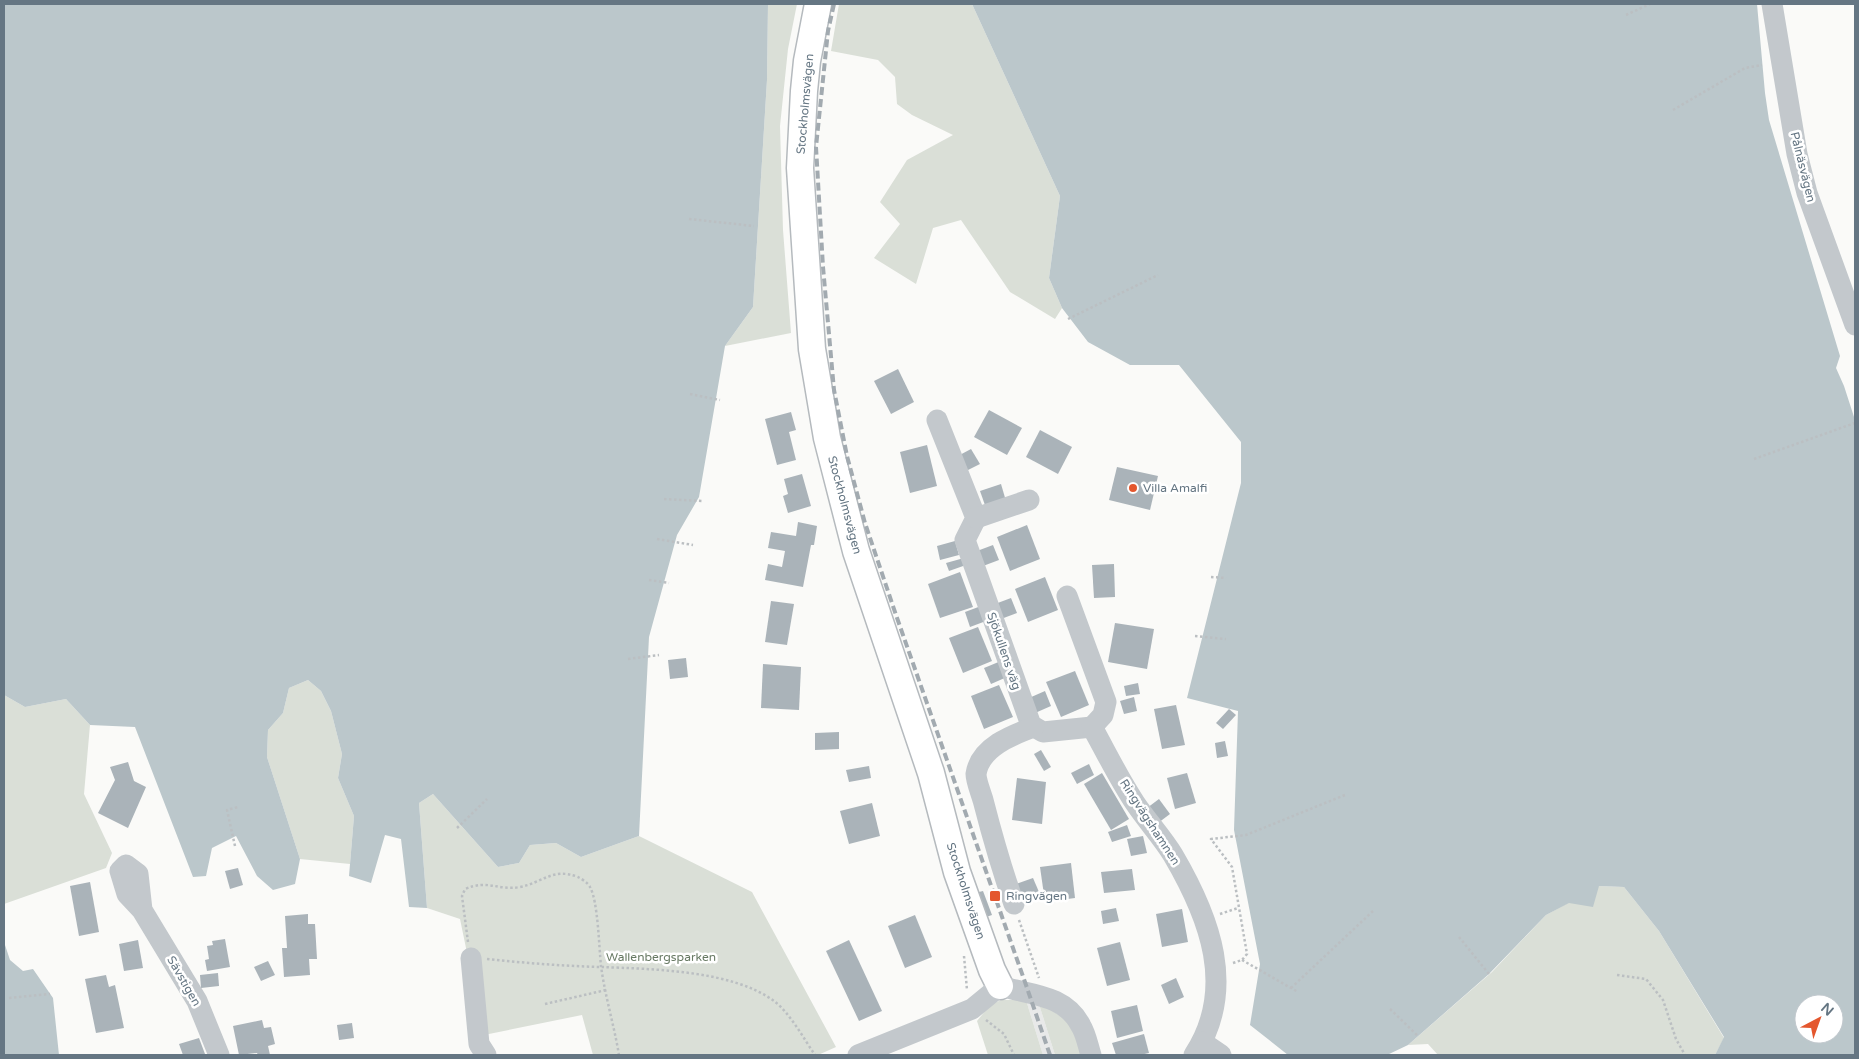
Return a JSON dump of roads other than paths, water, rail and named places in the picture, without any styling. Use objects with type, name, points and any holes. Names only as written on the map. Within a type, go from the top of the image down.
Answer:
[{"type":"main road","name":"Stockholmsvägen","points":[[818,4],[807,61],[800,168],[812,349],[827,438],[856,551],[931,773],[958,872],[992,970],[1000,986]]},
{"type":"street","name":"Pålnäsvägen","points":[[1772,4],[1797,154],[1807,193],[1855,325]]},
{"type":"street","points":[[937,420],[976,518],[1030,500]]},
{"type":"street","name":"Sjökullens väg","points":[[976,518],[965,540],[1031,725],[1034,727]]},
{"type":"street","points":[[1014,904],[1001,868],[976,774],[982,759],[996,744],[1013,734],[1034,727],[1043,732],[1092,727],[1103,715],[1106,702],[1067,596]]},
{"type":"street","name":"Ringvägshamnen","points":[[1092,727],[1135,803],[1173,854],[1209,931],[1216,967],[1216,1002],[1198,1049]]},
{"type":"street","name":"Sävstigen","points":[[142,910],[197,1001],[219,1055]]},
{"type":"street","points":[[471,958],[483,1050]]},
{"type":"street","points":[[858,1055],[972,1009],[1000,986],[1045,996],[1063,1004],[1081,1025],[1091,1055]]},
{"type":"street","points":[[1198,1049],[1221,1055]]},
{"type":"railway","points":[[834,4],[828,31],[816,147],[823,267],[834,390],[847,456],[865,523],[896,615],[1050,1055]]},
{"type":"place","name":"Villa Amalfi","points":[[1133,488]]},
{"type":"place","name":"Ringvägen","points":[[995,896]]},
{"type":"park label","name":"Wallenbergsparken","points":[[661,957]]}]
